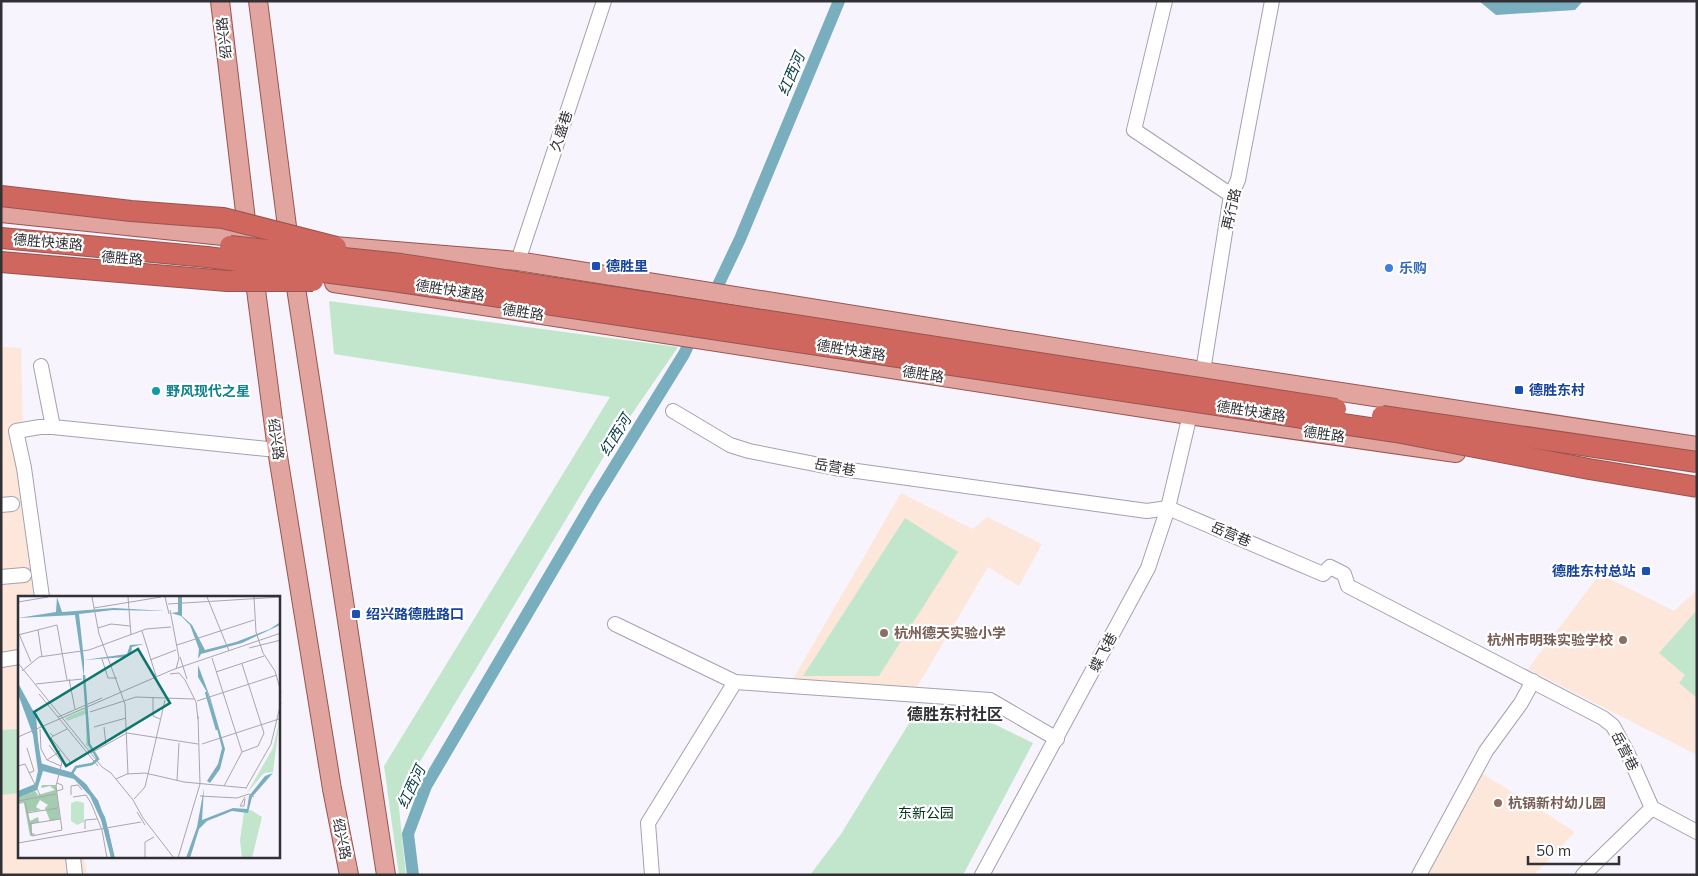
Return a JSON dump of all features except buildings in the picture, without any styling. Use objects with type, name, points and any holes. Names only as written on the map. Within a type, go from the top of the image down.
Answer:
[{"type":"highway","points":[[1,196],[132,211],[223,218],[397,273]]},
{"type":"highway","name":"德胜快速路","points":[[1,224],[397,273],[1697,462]]},
{"type":"highway","name":"德胜快速路","points":[[1,238],[397,273],[1396,432],[1589,469],[1697,485]]},
{"type":"highway","points":[[1,262],[227,281],[325,281],[397,273]]},
{"type":"highway","points":[[1589,469],[1628,486],[1697,499]]},
{"type":"main road","name":"绍兴路","points":[[220,1],[248,239],[254,271],[277,450],[332,789],[349,875]]},
{"type":"main road","points":[[258,1],[289,242],[296,277],[386,875]]},
{"type":"main road","points":[[1,213],[248,239],[518,261],[1203,371],[1697,446]]},
{"type":"main road","points":[[145,227],[158,234],[160,246],[157,257],[147,261]]},
{"type":"main road","name":"德胜路","points":[[1,247],[254,271],[1189,415],[1561,468],[1697,485]]},
{"type":"street","name":"久盛巷","points":[[518,261],[604,1]]},
{"type":"street","points":[[1165,1],[1134,130],[1232,195]]},
{"type":"street","name":"再行路","points":[[1189,415],[1203,371],[1232,195],[1238,180],[1272,1]]},
{"type":"street","points":[[41,366],[53,427]]},
{"type":"street","name":"岳营巷","points":[[673,411],[730,445],[750,451],[835,468],[1147,511],[1168,508],[1323,574],[1330,567],[1344,574],[1348,586],[1603,718],[1612,726],[1628,754],[1652,808]]},
{"type":"street","name":"蝶飞巷","points":[[982,875],[1148,568],[1168,508],[1189,415]]},
{"type":"street","points":[[42,596],[24,468],[16,431],[53,427],[277,450]]},
{"type":"street","points":[[1,577],[24,575]]},
{"type":"street","points":[[614,624],[735,682],[990,700],[1057,739]]},
{"type":"street","points":[[1,660],[18,657]]},
{"type":"street","points":[[1419,875],[1486,751],[1521,703],[1533,681]]},
{"type":"street","points":[[652,875],[648,824],[735,682]]},
{"type":"street","points":[[1583,875],[1652,808],[1697,832]]},
{"type":"street","points":[[73,858],[75,875]]},
{"type":"shaded area","points":[[1,347],[21,348],[23,435],[46,596],[18,596],[18,858],[84,858],[87,875],[1,875]]},
{"type":"shaded area","name":"杭州德天实验小学","points":[[901,493],[973,529],[987,517],[1042,544],[1019,586],[988,567],[917,687],[793,679]]},
{"type":"shaded area","name":"杭州市明珠实验学校","points":[[1600,574],[1674,611],[1697,590],[1697,755],[1528,669]]},
{"type":"shaded area","name":"杭锅新村幼儿园","points":[[1483,774],[1575,832],[1534,875],[1425,875]]},
{"type":"green space","points":[[329,301],[678,347],[612,443],[398,798],[406,875],[399,875],[384,766],[610,397],[334,354]]},
{"type":"green space","points":[[905,518],[958,552],[879,676],[803,676]]},
{"type":"green space","points":[[1697,610],[1697,698],[1679,683],[1685,675],[1659,653]]},
{"type":"green space","name":"东新公园","points":[[984,719],[1033,743],[963,875],[810,875],[841,834],[911,720]]},
{"type":"green space","points":[[18,729],[18,793],[1,795],[1,730]]},
{"type":"water","points":[[1479,1],[1583,1],[1575,10],[1496,15]]},
{"type":"waterway","name":"红西河","points":[[711,300],[740,239],[839,1]]},
{"type":"waterway","name":"红西河","points":[[413,875],[408,834],[426,786],[594,500],[684,354],[695,331]]},
{"type":"place","name":"德胜里","points":[[596,266]]},
{"type":"place","name":"乐购","points":[[1389,268]]},
{"type":"place","name":"德胜东村","points":[[1519,390]]},
{"type":"place","name":"野风现代之星","points":[[156,391]]},
{"type":"place","name":"德胜东村总站","points":[[1646,571]]},
{"type":"place","name":"绍兴路德胜路口","points":[[356,614]]},
{"type":"place","name":"杭州德天实验小学","points":[[884,633]]},
{"type":"place","name":"杭州市明珠实验学校","points":[[1623,640]]},
{"type":"place","name":"杭锅新村幼儿园","points":[[1498,803]]},
{"type":"district","name":"德胜东村社区","points":[[955,714]]}]
